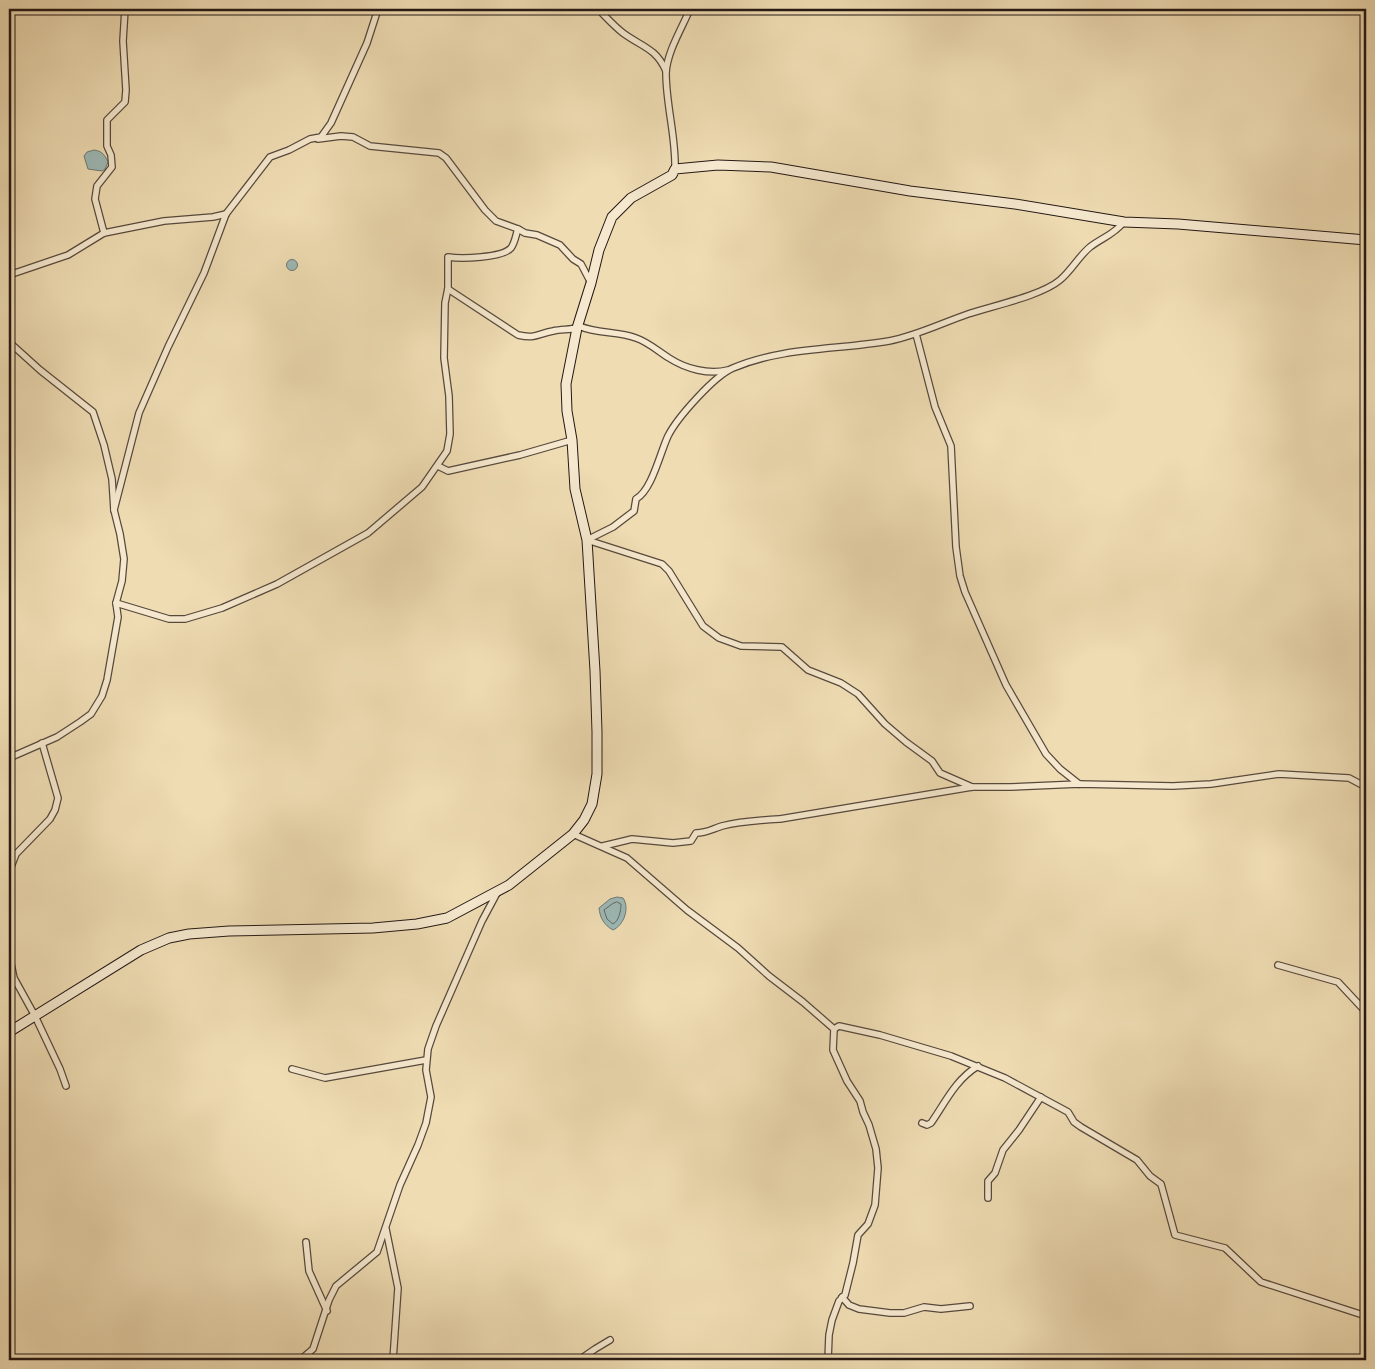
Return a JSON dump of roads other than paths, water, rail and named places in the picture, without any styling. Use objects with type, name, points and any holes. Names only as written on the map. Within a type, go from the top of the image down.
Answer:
[{"type":"street","points":[[104,233],[95,198],[97,186],[112,167],[111,155],[107,146],[107,120],[125,102],[123,41],[125,9]]},
{"type":"street","points":[[114,510],[139,412],[204,273],[226,214],[270,158],[310,139],[321,137],[330,123],[366,43],[378,9]]},
{"type":"street","points":[[9,1032],[141,950],[169,938],[189,934],[229,931],[372,928],[418,924],[447,918],[510,885],[573,834],[584,820],[592,804],[597,774],[598,732],[587,540],[575,489],[566,384],[578,327],[599,250],[612,217],[631,198],[672,175],[675,169],[666,73],[660,58],[624,33],[598,9]]},
{"type":"street","points":[[666,73],[670,55],[690,9]]},
{"type":"street","points":[[310,139],[341,136],[353,137],[370,146],[439,153],[446,158],[485,210],[496,221],[525,233],[537,234],[560,245],[573,259],[581,264],[591,283]]},
{"type":"street","points":[[675,169],[718,165],[771,167],[910,191],[1015,204],[1124,222],[1178,224],[1366,240]]},
{"type":"street","points":[[9,275],[68,255],[104,233],[164,220],[213,217],[226,214]]},
{"type":"street","points":[[448,289],[518,335],[530,338],[554,330],[568,330],[578,327],[591,331],[635,337],[652,346],[671,360],[705,372],[719,372],[785,353],[889,341],[916,334],[967,315],[1031,295],[1060,280],[1091,246],[1115,232],[1124,222]]},
{"type":"street","points":[[116,603],[169,618],[185,619],[222,608],[276,584],[368,533],[422,487],[447,452],[450,434],[449,396],[444,358],[448,257],[503,253],[512,247],[518,229]]},
{"type":"street","points":[[916,334],[935,408],[951,446],[956,546],[960,576],[965,592],[1006,685],[1046,754],[1060,769],[1079,784]]},
{"type":"street","points":[[9,342],[40,370],[93,412],[104,445],[112,479],[114,510],[124,559],[122,581],[116,603],[118,617],[107,680],[102,696],[91,714],[57,737],[9,758]]},
{"type":"street","points":[[587,540],[613,527],[634,511],[636,499],[642,496],[653,475],[668,436],[675,424],[710,385],[730,369]]},
{"type":"street","points":[[438,466],[448,471],[520,455],[572,440]]},
{"type":"street","points":[[587,540],[662,564],[670,571],[703,626],[710,633],[727,642],[741,646],[782,648],[808,670],[841,683],[858,694],[892,730],[932,761],[940,773],[972,787]]},
{"type":"street","points":[[9,872],[16,854],[50,819],[55,810],[58,798],[42,743]]},
{"type":"street","points":[[602,846],[632,839],[672,843],[692,841],[696,833],[706,833],[721,826],[749,821],[780,819],[972,787],[1079,784],[1173,786],[1211,784],[1279,774],[1349,778],[1366,787]]},
{"type":"street","points":[[573,834],[627,858],[687,910],[738,948],[834,1029]]},
{"type":"street","points":[[300,1360],[313,1348],[336,1286],[377,1252],[400,1185],[426,1123],[431,1097],[426,1060],[436,1026],[482,921],[497,893]]},
{"type":"street","points":[[9,954],[14,978],[35,1016],[66,1086]]},
{"type":"street","points":[[1278,965],[1338,982],[1366,1012]]},
{"type":"street","points":[[834,1029],[839,1026],[850,1027],[951,1056],[1005,1078],[1068,1112],[1074,1122],[1081,1127],[1137,1160],[1150,1176],[1161,1184],[1175,1235],[1225,1248],[1261,1282],[1366,1316]]},
{"type":"street","points":[[828,1360],[830,1326],[839,1301],[844,1295],[858,1235],[868,1224],[875,1205],[878,1168],[876,1149],[860,1101],[847,1081],[833,1050],[834,1029]]},
{"type":"street","points":[[292,1069],[325,1078],[426,1060]]},
{"type":"street","points":[[922,1123],[927,1125],[930,1123],[951,1090],[978,1066]]},
{"type":"street","points":[[988,1198],[988,1181],[995,1173],[1002,1152],[1041,1098]]},
{"type":"street","points":[[386,1228],[398,1288],[393,1360]]},
{"type":"street","points":[[306,1242],[309,1271],[327,1311]]},
{"type":"street","points":[[842,1297],[849,1305],[859,1309],[890,1313],[904,1313],[926,1307],[970,1306]]},
{"type":"street","points":[[579,1360],[610,1340]]},
{"type":"water","points":[[94,150],[103,154],[108,162],[102,171],[88,169],[84,156],[87,152]]},
{"type":"water","points":[[292,259],[298,265],[292,271],[286,265]]},
{"type":"water","points":[[623,898],[626,911],[623,920],[613,930],[603,921],[599,908],[610,899]]}]
